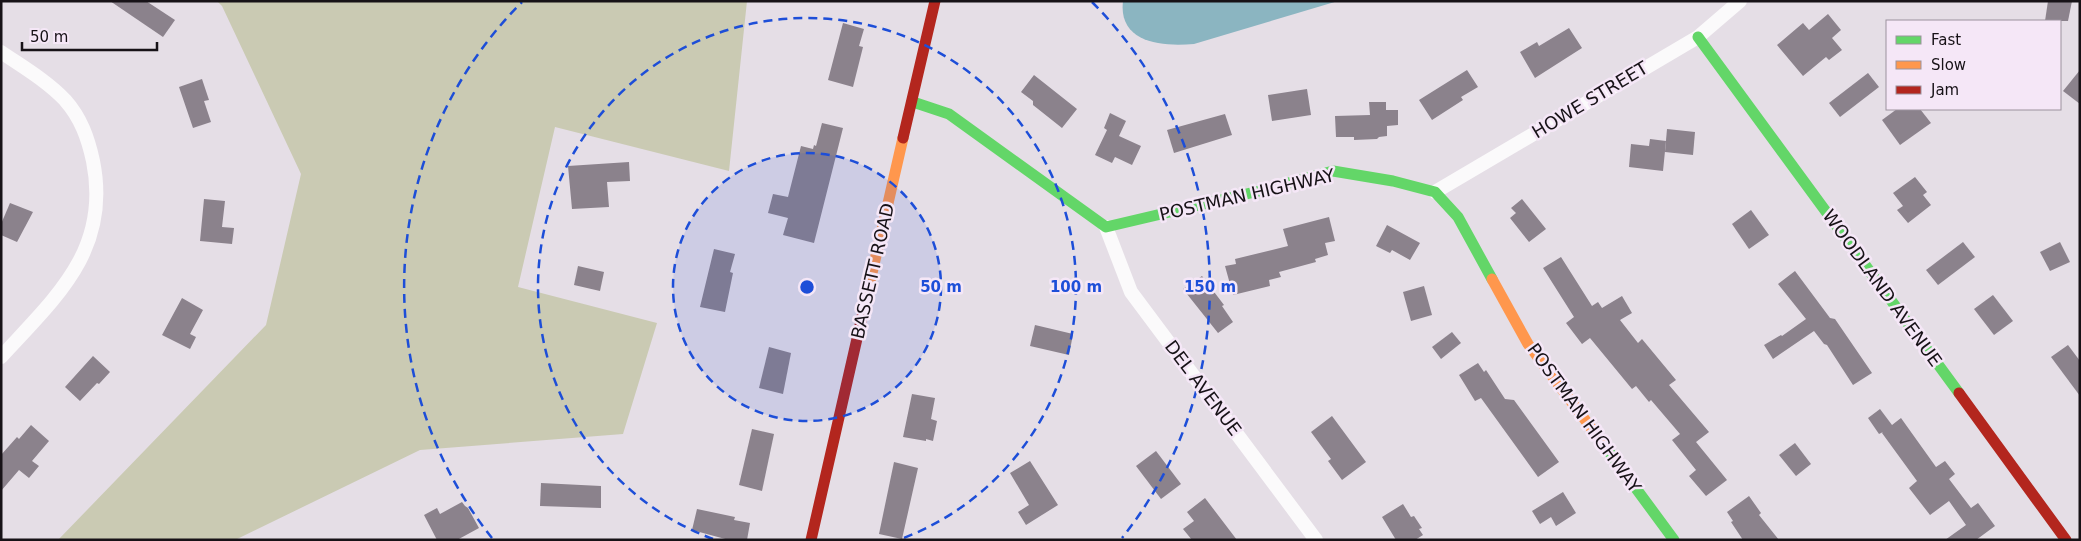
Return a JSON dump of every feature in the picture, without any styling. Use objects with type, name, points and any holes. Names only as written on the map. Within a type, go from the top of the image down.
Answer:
[{"type":"street","name":"BASSETT ROAD","points":[[811,540],[935,1]]},
{"type":"street","name":"HOWE STREET","points":[[1435,192],[1698,37],[1740,1]]},
{"type":"street","name":"WOODLAND AVENUE","points":[[1698,37],[2066,540]]},
{"type":"street","points":[[1,52],[50,85],[66,101],[80,120],[92,156],[98,193],[91,232],[79,264],[58,295],[1,357]]},
{"type":"street","points":[[913,102],[949,114],[1106,227]]},
{"type":"street","name":"POSTMAN HIGHWAY","points":[[1106,227],[1259,191],[1333,171],[1393,181],[1435,192],[1458,216],[1528,344],[1674,540]]},
{"type":"street","name":"DEL AVENUE","points":[[1106,227],[1131,292],[1316,540]]},
{"type":"green space","points":[[217,1],[747,1],[729,171],[555,127],[518,287],[657,323],[623,434],[420,450],[235,540],[58,540],[266,325],[301,174],[222,6]]},
{"type":"water","points":[[1123,1],[1338,1],[1194,44],[1182,45],[1156,43],[1135,34],[1127,26],[1123,15]]},
{"type":"building","points":[[110,1],[146,1],[175,20],[163,37]]},
{"type":"building","points":[[2048,1],[2072,1],[2068,21],[2045,20]]},
{"type":"building","points":[[1828,14],[1841,30],[1832,38],[1842,50],[1829,60],[1826,57],[1803,76],[1777,45],[1803,23],[1809,30]]},
{"type":"building","points":[[843,23],[864,29],[859,46],[863,47],[853,87],[828,80]]},
{"type":"building","points":[[1569,28],[1582,48],[1535,78],[1520,52],[1537,42],[1539,46]]},
{"type":"building","points":[[1467,70],[1478,87],[1461,97],[1463,100],[1432,120],[1419,100]]},
{"type":"building","points":[[2080,70],[2080,104],[2063,91]]},
{"type":"building","points":[[1868,73],[1879,87],[1840,117],[1829,103]]},
{"type":"building","points":[[1034,75],[1077,109],[1062,128],[1033,105],[1033,101],[1021,92]]},
{"type":"building","points":[[202,79],[209,100],[204,101],[211,122],[193,128],[179,87]]},
{"type":"building","points":[[1307,89],[1311,115],[1272,121],[1268,95]]},
{"type":"building","points":[[1369,102],[1386,102],[1386,110],[1398,110],[1398,125],[1387,126],[1387,136],[1377,139],[1354,140],[1354,137],[1336,137],[1335,116],[1370,115]]},
{"type":"building","points":[[1896,110],[1921,110],[1931,123],[1900,145],[1882,120]]},
{"type":"building","points":[[1110,113],[1126,121],[1119,136],[1141,146],[1132,165],[1115,157],[1112,163],[1095,155],[1107,130],[1104,128]]},
{"type":"building","points":[[1225,114],[1232,135],[1174,153],[1167,130]]},
{"type":"building","points":[[822,123],[843,128],[814,243],[783,235],[788,218],[768,213],[773,194],[788,197],[801,146],[813,149],[814,145],[816,146]]},
{"type":"building","points":[[1667,129],[1695,132],[1693,155],[1665,152]]},
{"type":"building","points":[[1650,139],[1666,141],[1663,171],[1629,167],[1631,144],[1649,146]]},
{"type":"building","points":[[629,162],[630,181],[607,182],[609,207],[572,209],[568,166]]},
{"type":"building","points":[[1915,177],[1927,192],[1923,195],[1931,205],[1908,223],[1897,210],[1903,206],[1893,193]]},
{"type":"building","points":[[204,199],[225,201],[222,227],[234,228],[232,244],[200,241]]},
{"type":"building","points":[[1522,199],[1546,229],[1529,242],[1510,218],[1516,213],[1511,208]]},
{"type":"building","points":[[10,203],[33,212],[17,242],[1,235],[1,224]]},
{"type":"building","points":[[1751,210],[1769,235],[1749,249],[1732,224]]},
{"type":"building","points":[[1329,217],[1335,241],[1325,243],[1328,255],[1315,259],[1316,262],[1279,272],[1281,277],[1269,280],[1270,286],[1233,295],[1225,266],[1236,264],[1235,259],[1288,246],[1283,229]]},
{"type":"building","points":[[1387,225],[1420,243],[1410,260],[1392,250],[1390,253],[1376,246]]},
{"type":"building","points":[[1963,242],[1975,257],[1938,285],[1926,270]]},
{"type":"building","points":[[2060,242],[2070,262],[2050,271],[2040,252]]},
{"type":"building","points":[[714,249],[735,254],[730,272],[733,273],[725,312],[700,307]]},
{"type":"building","points":[[1561,257],[1592,306],[1598,302],[1602,308],[1622,296],[1632,313],[1620,320],[1638,343],[1642,339],[1676,380],[1669,385],[1709,432],[1696,442],[1727,480],[1706,496],[1689,476],[1696,470],[1672,440],[1680,434],[1651,400],[1649,402],[1636,386],[1632,389],[1590,338],[1582,344],[1566,323],[1574,317],[1543,268]]},
{"type":"building","points":[[578,266],[604,272],[600,291],[574,285]]},
{"type":"building","points":[[1795,271],[1830,318],[1835,319],[1872,373],[1853,385],[1827,345],[1824,344],[1814,331],[1773,359],[1764,345],[1782,336],[1806,319],[1778,284]]},
{"type":"building","points":[[1202,276],[1224,305],[1222,306],[1233,322],[1218,333],[1183,289]]},
{"type":"building","points":[[1424,286],[1432,315],[1411,321],[1403,292]]},
{"type":"building","points":[[1993,295],[2013,321],[1994,335],[1974,309]]},
{"type":"building","points":[[182,298],[203,310],[190,334],[196,337],[190,349],[162,335]]},
{"type":"building","points":[[1035,325],[1073,334],[1069,355],[1030,346]]},
{"type":"building","points":[[1452,332],[1461,343],[1441,359],[1432,347]]},
{"type":"building","points":[[2068,345],[2080,361],[2080,396],[2051,357]]},
{"type":"building","points":[[769,347],[791,353],[783,394],[759,388]]},
{"type":"building","points":[[93,356],[110,372],[80,401],[65,387]]},
{"type":"building","points":[[1478,363],[1484,372],[1486,370],[1505,399],[1514,400],[1559,462],[1538,477],[1481,398],[1475,401],[1459,375]]},
{"type":"building","points":[[912,394],[935,398],[931,419],[937,421],[933,441],[903,437]]},
{"type":"building","points":[[1880,409],[1892,425],[1901,418],[1936,467],[1945,461],[1955,474],[1949,479],[1971,508],[1978,503],[1995,526],[1976,540],[1945,540],[1966,525],[1949,501],[1930,515],[1909,488],[1917,481],[1883,432],[1879,434],[1868,418]]},
{"type":"building","points":[[1332,416],[1366,462],[1342,480],[1328,461],[1331,459],[1311,432]]},
{"type":"building","points":[[31,425],[49,441],[32,461],[39,466],[29,478],[19,470],[1,491],[1,455]]},
{"type":"building","points":[[752,429],[774,434],[762,491],[739,485]]},
{"type":"building","points":[[1795,443],[1811,464],[1796,476],[1779,455]]},
{"type":"building","points":[[1156,451],[1181,484],[1161,499],[1136,466]]},
{"type":"building","points":[[1030,461],[1058,505],[1026,525],[1018,512],[1029,505],[1010,473]]},
{"type":"building","points":[[894,462],[918,468],[902,539],[879,534]]},
{"type":"building","points":[[541,483],[601,486],[601,508],[540,506]]},
{"type":"building","points":[[1563,492],[1576,513],[1556,526],[1551,517],[1540,524],[1532,511]]},
{"type":"building","points":[[1749,496],[1761,513],[1759,515],[1779,540],[1743,540],[1727,512]]},
{"type":"building","points":[[1205,498],[1237,540],[1192,540],[1183,529],[1194,521],[1187,512]]},
{"type":"building","points":[[462,502],[468,508],[479,528],[457,540],[437,540],[424,515],[437,508],[440,514]]},
{"type":"building","points":[[1403,504],[1411,517],[1414,516],[1422,528],[1419,529],[1423,535],[1415,540],[1396,540],[1382,517]]},
{"type":"building","points":[[697,509],[735,517],[734,520],[750,523],[747,540],[729,540],[692,530]]},
{"type":"traffic: fast","points":[[1698,37],[1959,393]]},
{"type":"traffic: fast","points":[[913,102],[949,114],[1106,227],[1259,191],[1333,171],[1393,181],[1435,192],[1458,217],[1492,279]]},
{"type":"traffic: fast","points":[[1604,445],[1674,540]]},
{"type":"traffic: slow","points":[[864,308],[903,138]]},
{"type":"traffic: slow","points":[[1492,279],[1528,344],[1604,445]]},
{"type":"traffic: jam","points":[[903,138],[935,1]]},
{"type":"traffic: jam","points":[[811,540],[864,308]]},
{"type":"traffic: jam","points":[[1959,393],[2066,540]]}]
